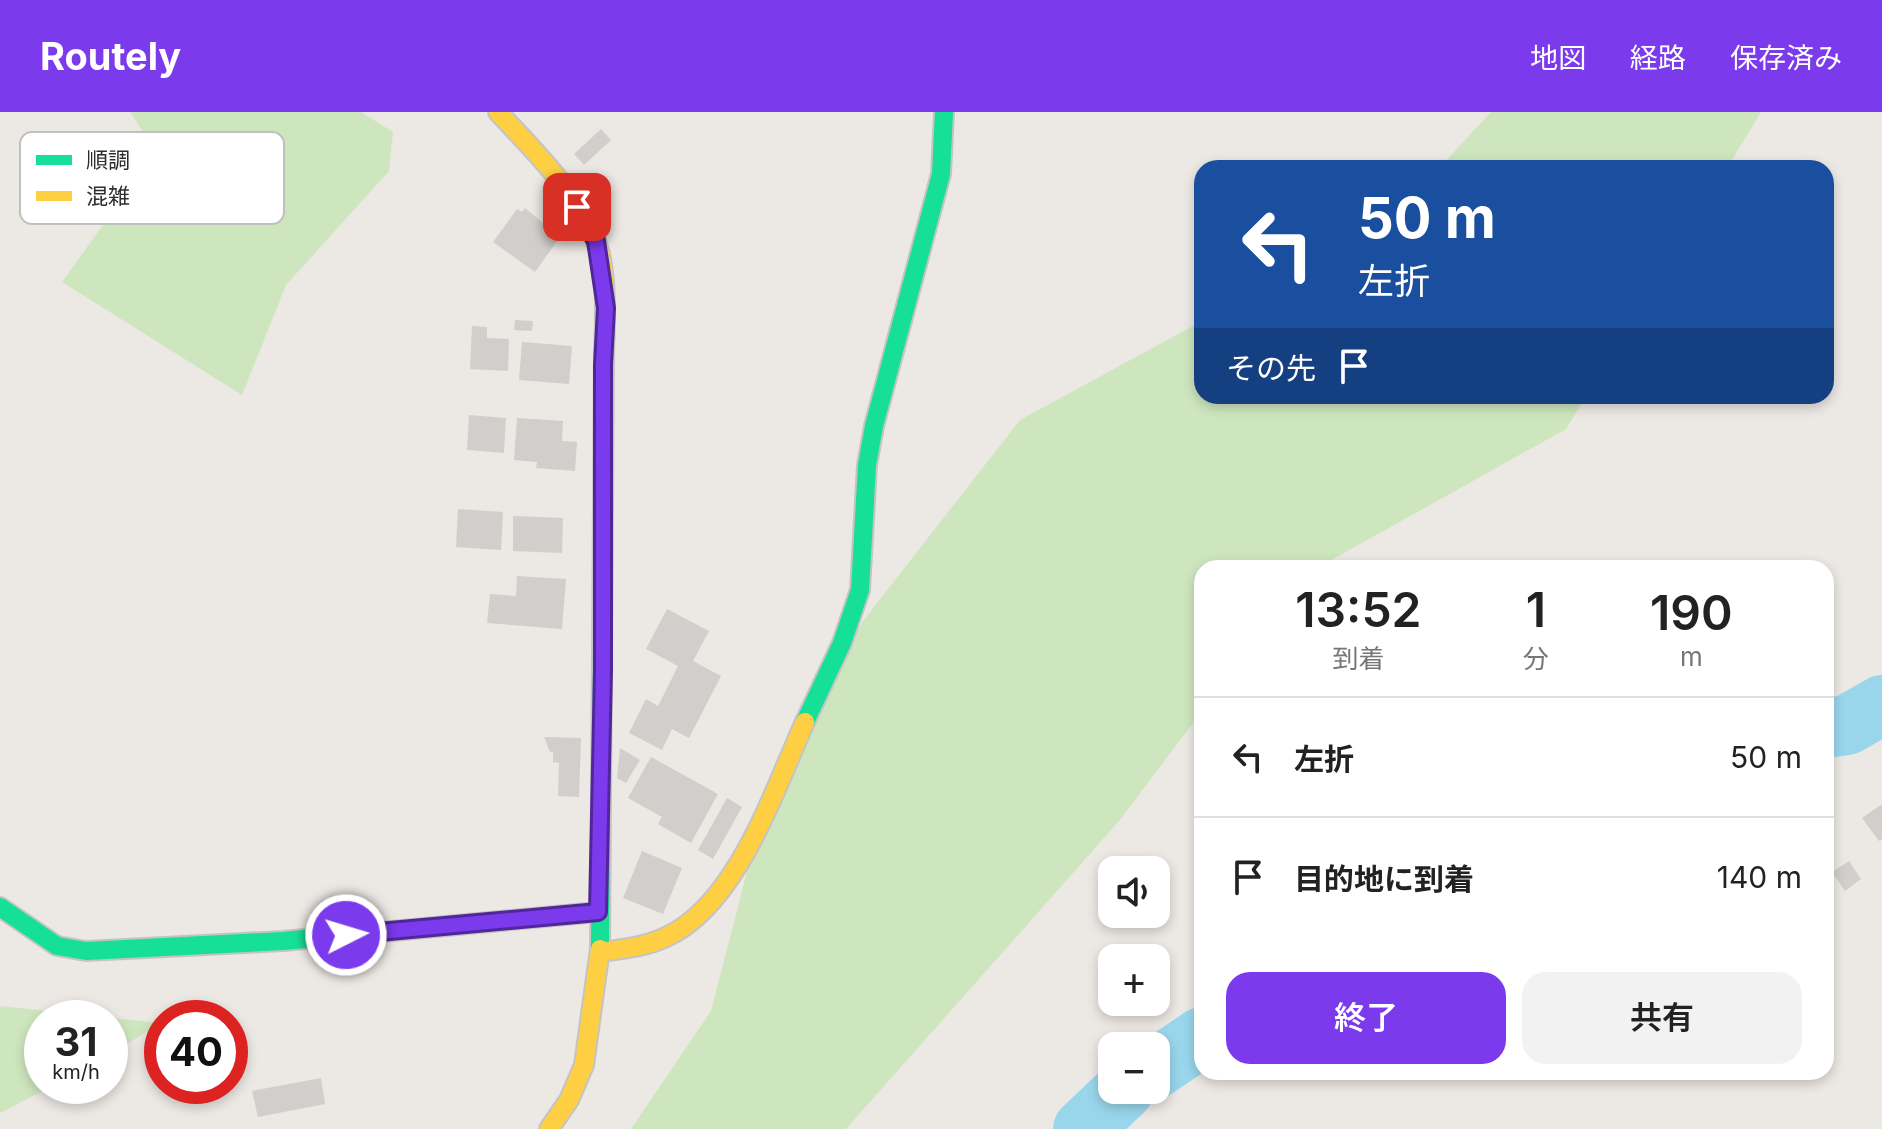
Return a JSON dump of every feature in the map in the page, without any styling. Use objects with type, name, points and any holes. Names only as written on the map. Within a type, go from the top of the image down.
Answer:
[{"type":"street","points":[[498,112],[555,173],[596,241],[606,308],[603,365],[600,952],[584,1065],[569,1100],[549,1129]]},
{"type":"street","points":[[600,952],[637,949],[663,940],[684,928],[720,895],[741,862],[842,643],[860,590],[867,465],[874,426],[941,174],[944,112]]},
{"type":"street","points":[[0,907],[57,946],[86,951],[283,941],[598,912]]},
{"type":"green space","points":[[130,112],[361,112],[393,132],[389,171],[286,285],[242,395],[62,282],[104,224],[284,224],[284,132],[143,132]]},
{"type":"green space","points":[[1491,112],[1761,112],[1732,160],[1446,160]]},
{"type":"green space","points":[[1194,325],[1194,404],[1581,404],[1566,429],[1331,560],[1194,560],[1194,722],[1119,821],[846,1129],[631,1129],[711,1011],[765,802],[863,621],[1020,420]]},
{"type":"green space","points":[[0,1006],[24,1009],[24,1101],[0,1113]]},
{"type":"green space","points":[[128,1020],[144,1021],[144,1033],[128,1043]]},
{"type":"building","points":[[601,129],[611,140],[584,165],[574,154]]},
{"type":"building","points":[[525,208],[560,237],[535,272],[493,242],[517,209],[522,212]]},
{"type":"building","points":[[515,320],[533,321],[532,331],[514,330]]},
{"type":"building","points":[[472,326],[487,327],[487,338],[509,339],[508,371],[470,369]]},
{"type":"building","points":[[522,342],[572,346],[569,384],[519,380]]},
{"type":"building","points":[[469,415],[506,418],[504,453],[467,450]]},
{"type":"building","points":[[517,418],[563,421],[562,441],[577,442],[575,471],[536,468],[537,462],[514,460]]},
{"type":"building","points":[[458,509],[503,512],[501,550],[456,547]]},
{"type":"building","points":[[513,516],[563,518],[562,553],[513,551]]},
{"type":"building","points":[[517,576],[566,579],[562,629],[487,623],[490,594],[516,596]]},
{"type":"building","points":[[667,609],[709,631],[693,661],[721,676],[689,738],[672,729],[662,750],[629,733],[646,699],[658,706],[678,666],[646,649]]},
{"type":"building","points":[[544,737],[581,738],[579,797],[558,796],[559,763],[553,762],[553,752],[550,752]]},
{"type":"building","points":[[620,748],[640,760],[626,783],[617,778]]},
{"type":"building","points":[[651,757],[718,794],[691,843],[658,824],[662,817],[628,798]]},
{"type":"building","points":[[727,798],[742,807],[713,859],[698,850]]},
{"type":"building","points":[[1882,804],[1882,839],[1879,841],[1862,818]]},
{"type":"building","points":[[642,851],[682,868],[663,914],[623,898]]},
{"type":"building","points":[[1849,861],[1861,879],[1845,891],[1834,871]]},
{"type":"building","points":[[321,1078],[325,1104],[258,1117],[252,1091]]},
{"type":"waterway","points":[[1834,727],[1847,725],[1882,705]]},
{"type":"waterway","points":[[1170,1059],[1194,1042]]},
{"type":"waterway","points":[[1083,1129],[1109,1104]]},
{"type":"traffic: fast","points":[[805,722],[842,643],[860,590],[867,465],[874,426],[941,174],[944,112]]},
{"type":"traffic: fast","points":[[600,949],[604,355]]},
{"type":"traffic: fast","points":[[0,907],[57,946],[86,951],[283,941],[598,912]]},
{"type":"traffic: slow","points":[[498,112],[565,187],[595,239],[604,280],[604,355]]},
{"type":"traffic: slow","points":[[600,952],[642,945],[666,937],[691,921],[713,899],[750,843],[805,722]]},
{"type":"traffic: slow","points":[[549,1129],[569,1100],[584,1065],[600,949]]},
{"type":"route","points":[[346,935],[598,912],[606,308],[596,241],[577,207]]}]
